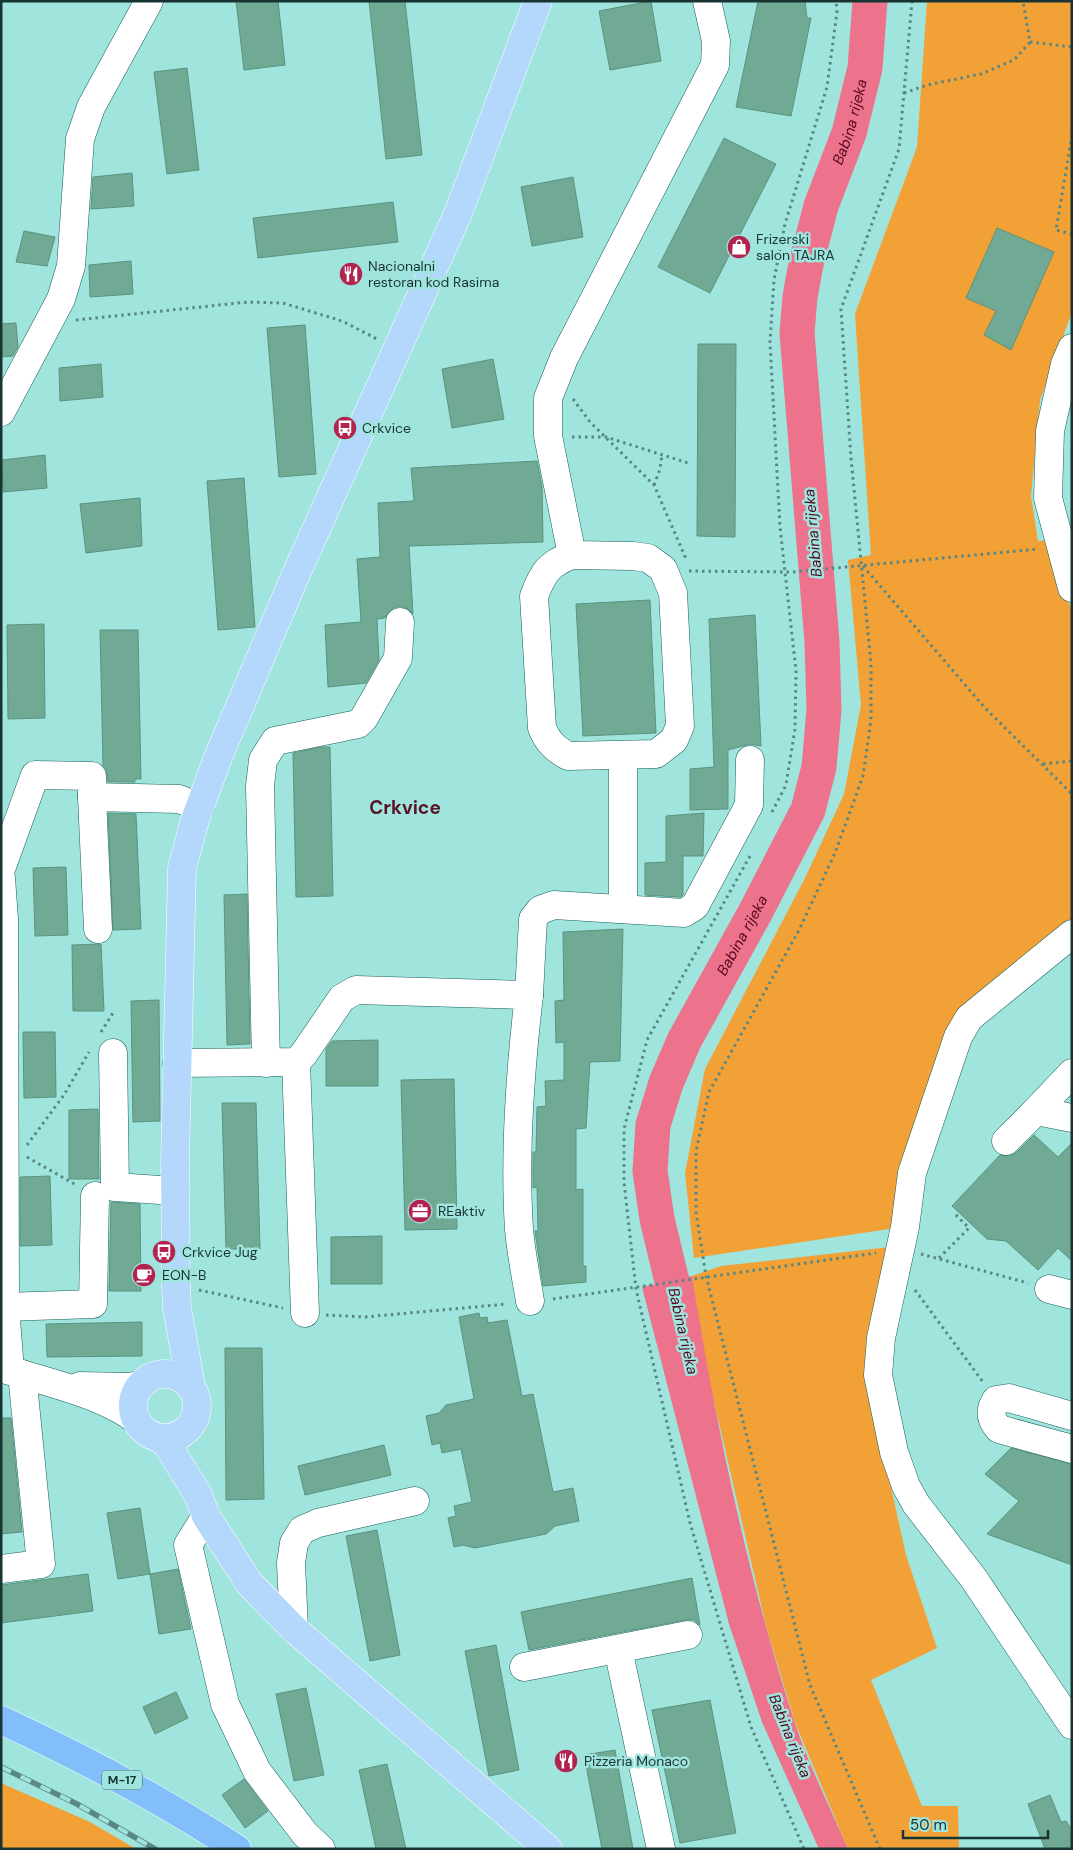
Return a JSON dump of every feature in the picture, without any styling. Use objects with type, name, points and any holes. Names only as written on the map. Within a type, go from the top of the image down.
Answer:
[{"type":"highway","name":"M-17","points":[[1,1720],[84,1760],[174,1808],[237,1849]]},
{"type":"main road","points":[[538,1],[459,210],[293,581],[217,760],[200,807],[182,868],[175,1191],[176,1297],[172,1342],[164,1362],[147,1381],[133,1402],[146,1429],[167,1444],[250,1582],[294,1629],[548,1849]]},
{"type":"main road","points":[[176,1297],[191,1386],[198,1406],[191,1426],[191,1456],[202,1505]]},
{"type":"main road","points":[[147,1381],[163,1374],[173,1375],[183,1379],[191,1386]]},
{"type":"main road","points":[[146,1429],[175,1437],[191,1426]]},
{"type":"street","points":[[1,412],[61,299],[71,266],[80,139],[91,107],[149,1]]},
{"type":"street","points":[[572,555],[548,436],[548,398],[557,375],[714,65],[716,41],[707,1]]},
{"type":"street","points":[[1072,348],[1064,364],[1066,387],[1050,431],[1048,498],[1066,546],[1072,588]]},
{"type":"street","points":[[572,555],[648,558],[663,569],[673,593],[680,726],[674,740],[656,754],[568,756],[558,751],[547,740],[542,728],[534,596],[542,576],[554,562],[572,555]]},
{"type":"street","points":[[266,1063],[260,779],[263,760],[274,741],[358,724],[364,718],[398,658],[400,622]]},
{"type":"street","points":[[623,756],[623,910]]},
{"type":"street","points":[[530,1301],[519,1230],[518,1160],[523,1045],[529,995],[533,919],[540,910],[554,905],[684,913],[695,906],[749,805],[750,760]]},
{"type":"street","points":[[1,869],[35,775],[92,776],[98,928]]},
{"type":"street","points":[[92,797],[179,799],[200,807]]},
{"type":"street","points":[[1,878],[8,1179],[5,1307],[11,1371],[42,1564],[1,1569]]},
{"type":"street","points":[[1072,934],[969,1018],[958,1038],[912,1173],[899,1258],[881,1338],[878,1375],[894,1452],[906,1486],[916,1504],[974,1579],[1072,1725]]},
{"type":"street","points":[[177,1063],[296,1062],[303,1055],[342,998],[356,990],[529,995]]},
{"type":"street","points":[[101,1047],[115,1187],[175,1191]]},
{"type":"street","points":[[296,1062],[305,1313]]},
{"type":"street","points":[[1006,1141],[1072,1073]]},
{"type":"street","points":[[1036,1111],[1072,1118]]},
{"type":"street","points":[[5,1307],[94,1304],[95,1196]]},
{"type":"street","points":[[11,1371],[58,1385],[125,1411],[146,1429]]},
{"type":"street","points":[[58,1385],[127,1387],[147,1381]]},
{"type":"street","points":[[1072,1416],[1009,1398],[996,1400],[990,1412],[993,1423],[999,1429],[1072,1449]]},
{"type":"street","points":[[294,1629],[291,1563],[294,1543],[302,1530],[318,1523],[415,1501]]},
{"type":"street","points":[[202,1505],[188,1545],[225,1704],[257,1771],[304,1834],[321,1849]]},
{"type":"street","points":[[524,1667],[688,1635]]},
{"type":"street","points":[[618,1649],[661,1849]]},
{"type":"path","points":[[769,820],[786,785],[795,728],[796,671],[785,572],[770,342],[774,280],[784,224],[828,88],[837,12],[836,1]]},
{"type":"path","points":[[880,1849],[810,1684],[706,1276],[696,1212],[696,1151],[709,1092],[798,930],[835,853],[863,776],[871,720],[871,664],[863,565],[851,458],[841,309],[899,149],[912,1]]},
{"type":"path","points":[[1023,1],[1030,42]]},
{"type":"path","points":[[904,93],[927,84],[981,74],[1014,60],[1030,42]]},
{"type":"path","points":[[1030,42],[1072,47]]},
{"type":"path","points":[[1072,135],[1056,230],[1072,234]]},
{"type":"path","points":[[48,323],[248,302],[283,303],[342,321],[398,349]]},
{"type":"path","points":[[557,375],[590,422],[654,485],[691,571]]},
{"type":"path","points":[[548,436],[606,437],[688,463]]},
{"type":"path","points":[[654,485],[660,469],[662,455]]},
{"type":"path","points":[[663,569],[792,572],[1066,546]]},
{"type":"path","points":[[863,565],[985,708],[1072,794]]},
{"type":"path","points":[[1042,764],[1072,761]]},
{"type":"path","points":[[751,855],[734,889],[647,1040],[624,1129],[624,1182],[636,1289],[690,1523],[751,1727],[804,1849]]},
{"type":"path","points":[[95,1196],[8,1179],[64,1095],[101,1047],[113,1013]]},
{"type":"path","points":[[939,1258],[969,1228],[953,1212]]},
{"type":"path","points":[[176,1297],[241,1298],[305,1313],[364,1317],[636,1289],[706,1276],[846,1258]]},
{"type":"path","points":[[899,1258],[939,1258],[1060,1292]]},
{"type":"path","points":[[899,1258],[996,1400]]},
{"type":"shaded area","points":[[927,1],[1072,1],[1072,312],[1040,400],[1031,496],[1038,541],[1051,540],[1072,613],[1072,922],[962,1016],[896,1228],[694,1258],[685,1173],[705,1069],[805,878],[844,794],[861,705],[848,560],[871,555],[855,314],[917,147]]},
{"type":"shaded area","points":[[890,1247],[878,1428],[906,1555],[937,1648],[871,1680],[922,1806],[958,1806],[959,1849],[848,1849],[796,1725],[767,1630],[706,1367],[692,1276],[721,1266]]},
{"type":"shaded area","points":[[1,1783],[90,1822],[136,1849],[1,1849]]},
{"type":"water","points":[[692,1276],[723,1445],[762,1614],[795,1723],[813,1771],[848,1849],[819,1849],[762,1722],[729,1624],[642,1287]]},
{"type":"building","points":[[236,1],[278,1],[285,65],[244,70]]},
{"type":"building","points":[[369,1],[405,1],[422,155],[386,159]]},
{"type":"building","points":[[651,1],[661,61],[610,70],[599,11]]},
{"type":"building","points":[[758,1],[805,1],[807,18],[811,18],[791,116],[736,107]]},
{"type":"building","points":[[187,68],[199,170],[167,174],[154,72]]},
{"type":"building","points":[[724,138],[776,164],[710,293],[658,267]]},
{"type":"building","points":[[132,173],[134,206],[91,209],[93,177]]},
{"type":"building","points":[[573,177],[583,237],[532,246],[521,187]]},
{"type":"building","points":[[393,202],[398,242],[258,258],[253,218]]},
{"type":"building","points":[[997,228],[1054,252],[1011,350],[984,335],[996,311],[966,298]]},
{"type":"building","points":[[24,231],[55,237],[47,266],[16,262]]},
{"type":"building","points":[[131,261],[133,294],[90,297],[89,265]]},
{"type":"building","points":[[16,323],[18,347],[13,356],[1,357],[1,324]]},
{"type":"building","points":[[305,325],[316,474],[279,477],[267,328]]},
{"type":"building","points":[[698,344],[736,344],[735,537],[697,536]]},
{"type":"building","points":[[493,359],[504,419],[452,428],[442,369]]},
{"type":"building","points":[[101,364],[103,397],[60,401],[59,368]]},
{"type":"building","points":[[45,455],[47,488],[3,492],[2,460]]},
{"type":"building","points":[[537,461],[542,486],[543,542],[409,546],[413,614],[408,609],[400,606],[393,608],[385,618],[377,619],[379,660],[366,683],[328,687],[325,625],[361,622],[357,559],[380,557],[378,503],[414,501],[411,468]]},
{"type":"building","points":[[244,478],[255,627],[218,630],[207,481]]},
{"type":"building","points":[[140,498],[142,546],[86,553],[80,504]]},
{"type":"building","points":[[650,600],[656,733],[583,736],[576,604]]},
{"type":"building","points":[[755,615],[761,746],[750,744],[728,750],[728,809],[690,810],[690,769],[714,767],[709,619]]},
{"type":"building","points":[[44,624],[45,718],[8,719],[7,625]]},
{"type":"building","points":[[100,630],[138,630],[141,779],[135,779],[135,782],[108,782],[106,769],[103,765]]},
{"type":"building","points":[[330,747],[333,896],[296,897],[293,753]]},
{"type":"building","points":[[108,813],[136,814],[141,929],[113,930]]},
{"type":"building","points":[[704,813],[703,856],[683,856],[683,895],[680,897],[645,895],[645,863],[666,862],[666,816]]},
{"type":"building","points":[[66,867],[68,935],[35,936],[33,868]]},
{"type":"building","points":[[247,894],[250,1044],[227,1045],[224,895]]},
{"type":"building","points":[[623,929],[620,1061],[590,1062],[586,1128],[576,1129],[576,1190],[583,1189],[583,1266],[586,1266],[586,1282],[543,1286],[535,1231],[538,1231],[537,1187],[533,1188],[533,1152],[536,1152],[537,1107],[546,1106],[545,1081],[564,1080],[564,1042],[556,1043],[555,1001],[564,1000],[563,932]]},
{"type":"building","points":[[101,944],[104,1011],[73,1011],[72,945]]},
{"type":"building","points":[[159,1000],[160,1121],[133,1122],[131,1001]]},
{"type":"building","points":[[23,1032],[55,1032],[56,1097],[24,1098]]},
{"type":"building","points":[[378,1040],[378,1086],[326,1086],[326,1049],[332,1041]]},
{"type":"building","points":[[454,1079],[457,1229],[405,1230],[401,1080]]},
{"type":"building","points":[[222,1103],[256,1103],[260,1249],[226,1249]]},
{"type":"building","points":[[98,1109],[99,1179],[69,1179],[69,1110]]},
{"type":"building","points":[[1034,1135],[1058,1157],[1072,1143],[1072,1261],[1058,1248],[1038,1270],[1006,1241],[987,1239],[952,1206],[1000,1155],[1010,1156],[1017,1152]]},
{"type":"building","points":[[50,1176],[52,1245],[20,1246],[20,1177]]},
{"type":"building","points":[[111,1202],[140,1204],[141,1291],[109,1291]]},
{"type":"building","points":[[382,1236],[382,1284],[331,1284],[331,1237]]},
{"type":"building","points":[[479,1313],[480,1318],[487,1317],[488,1323],[507,1320],[522,1396],[533,1394],[553,1492],[573,1488],[579,1521],[555,1526],[546,1534],[475,1548],[463,1545],[454,1547],[448,1518],[456,1516],[454,1506],[472,1502],[461,1449],[442,1453],[440,1443],[432,1445],[426,1416],[439,1413],[446,1405],[474,1399],[459,1317]]},
{"type":"building","points":[[142,1322],[142,1356],[47,1357],[46,1324]]},
{"type":"building","points":[[225,1348],[262,1348],[264,1499],[226,1500]]},
{"type":"building","points":[[1,1418],[11,1418],[22,1532],[1,1534]]},
{"type":"building","points":[[384,1445],[391,1475],[305,1495],[298,1466]]},
{"type":"building","points":[[1011,1448],[1072,1464],[1072,1565],[987,1534],[1019,1501],[985,1474]]},
{"type":"building","points":[[140,1508],[150,1574],[118,1579],[107,1513]]},
{"type":"building","points":[[377,1530],[400,1655],[370,1661],[346,1536]]},
{"type":"building","points":[[178,1569],[191,1629],[159,1634],[150,1574]]},
{"type":"building","points":[[88,1574],[93,1611],[1,1623],[1,1585]]},
{"type":"building","points":[[692,1578],[700,1625],[694,1620],[685,1620],[529,1650],[521,1612]]},
{"type":"building","points":[[496,1645],[519,1770],[489,1776],[465,1651]]},
{"type":"building","points":[[306,1688],[324,1775],[294,1781],[276,1694]]},
{"type":"building","points":[[176,1692],[188,1718],[155,1734],[143,1707]]},
{"type":"building","points":[[710,1700],[736,1833],[680,1843],[652,1710]]},
{"type":"building","points":[[615,1750],[633,1849],[602,1849],[584,1755]]},
{"type":"building","points":[[387,1764],[406,1849],[376,1849],[359,1770]]},
{"type":"building","points":[[244,1779],[268,1811],[245,1828],[222,1795]]},
{"type":"building","points":[[1050,1795],[1061,1822],[1066,1821],[1072,1830],[1072,1849],[1045,1849],[1028,1804]]},
{"type":"waterway","name":"Babina rijeka","points":[[683,1327],[657,1219],[650,1171],[653,1125],[666,1083],[684,1041],[756,911],[808,810],[819,767],[824,710],[822,642],[797,333],[800,297],[806,264],[821,206],[849,133],[865,68],[870,1]]},
{"type":"railway","points":[[1,1767],[77,1804],[155,1849]]},
{"type":"place","name":"Frizerski salon TAJRA","points":[[739,247]]},
{"type":"place","name":"Nacionalni restoran kod Rasima","points":[[351,274]]},
{"type":"place","name":"Crkvice","points":[[345,428]]},
{"type":"place","name":"REaktiv","points":[[420,1211]]},
{"type":"place","name":"Crkvice Jug","points":[[164,1252]]},
{"type":"place","name":"EON-B","points":[[144,1275]]},
{"type":"place","name":"Pizzeria Monaco","points":[[566,1761]]},
{"type":"district","name":"Crkvice","points":[[405,807]]}]
